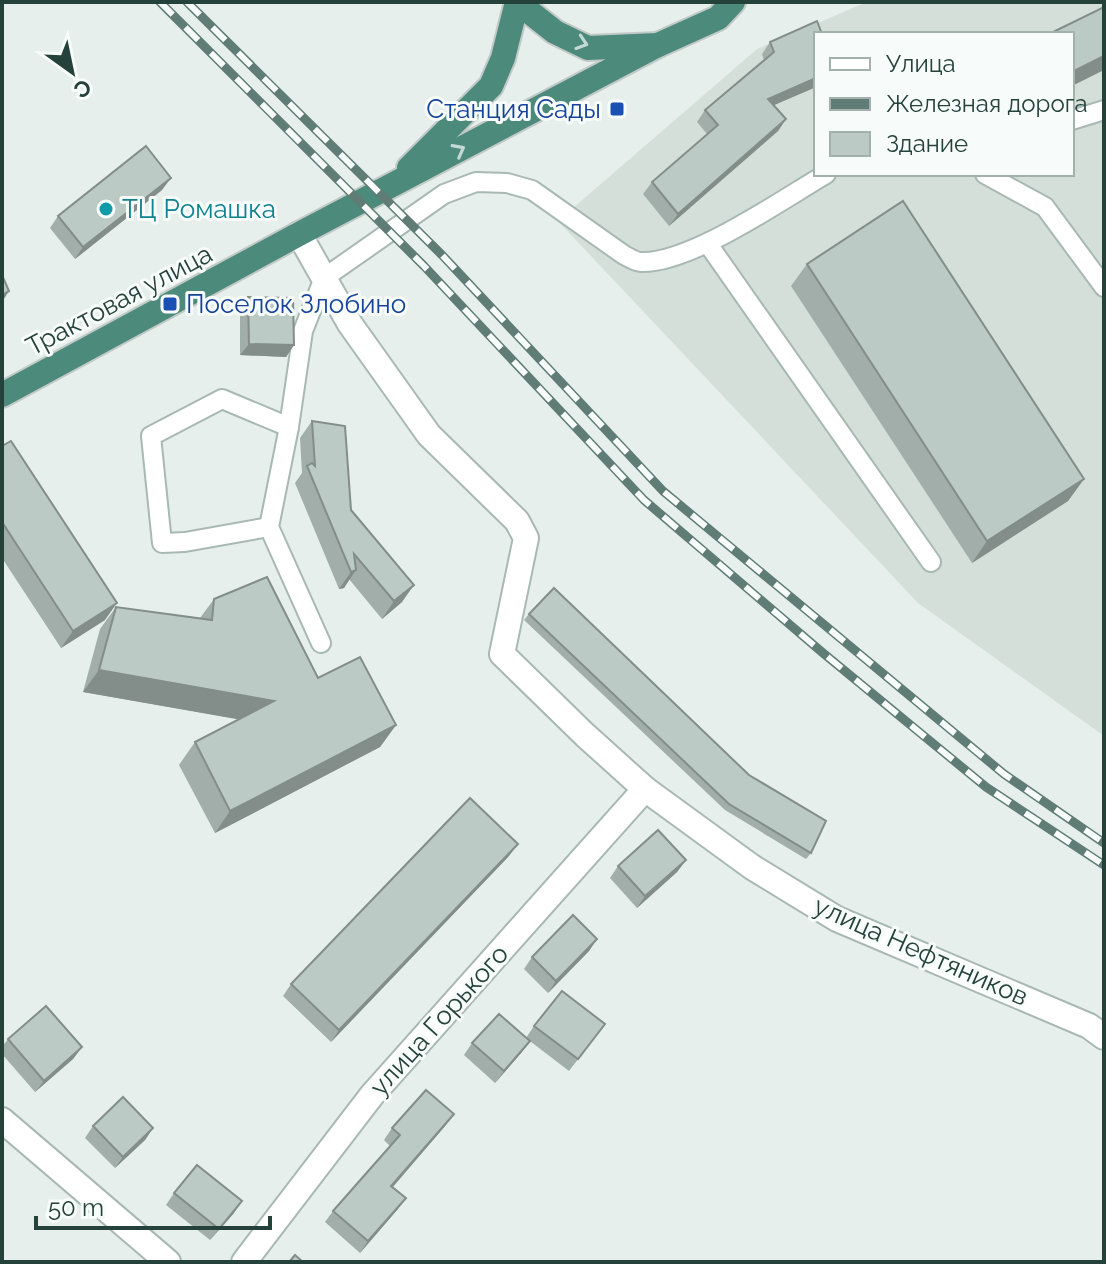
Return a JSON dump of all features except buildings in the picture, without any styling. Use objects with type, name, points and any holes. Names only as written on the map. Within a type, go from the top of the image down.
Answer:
[{"type":"highway","points":[[390,187],[491,86],[503,58],[517,2],[555,32],[588,48],[658,45]]},
{"type":"highway","name":"Трактовая улица","points":[[2,395],[559,95],[725,10],[752,2]]},
{"type":"street","name":"улица Нефтяников","points":[[299,234],[350,324],[429,435],[517,521],[526,538],[502,654],[645,789],[752,867],[837,919],[1089,1026],[1104,1037]]},
{"type":"street","name":"улица Горького","points":[[244,1262],[372,1095],[645,789]]},
{"type":"street","points":[[2,1120],[168,1262]]},
{"type":"lane","points":[[1074,119],[1104,110]]},
{"type":"lane","points":[[321,643],[269,527],[289,427],[303,331],[324,278],[444,194],[476,182],[507,183],[532,190],[624,255],[639,262],[708,244],[823,176]]},
{"type":"lane","points":[[989,176],[1045,207],[1104,287]]},
{"type":"lane","points":[[708,244],[931,562]]},
{"type":"lane","points":[[269,527],[185,542],[162,543],[151,436],[222,399],[289,427]]},
{"type":"shaded area","points":[[867,2],[1104,2],[1104,736],[918,603],[558,221],[757,49]]},
{"type":"railway","points":[[160,2],[424,266],[644,500],[986,787],[1104,865]]},
{"type":"railway","points":[[187,2],[442,255],[663,491],[1004,774],[1104,843]]},
{"type":"place","name":"Станция Сады","points":[[617,109]]},
{"type":"place","name":"ТЦ Ромашка","points":[[106,209]]},
{"type":"place","name":"Поселок Злобино","points":[[170,304]]}]
